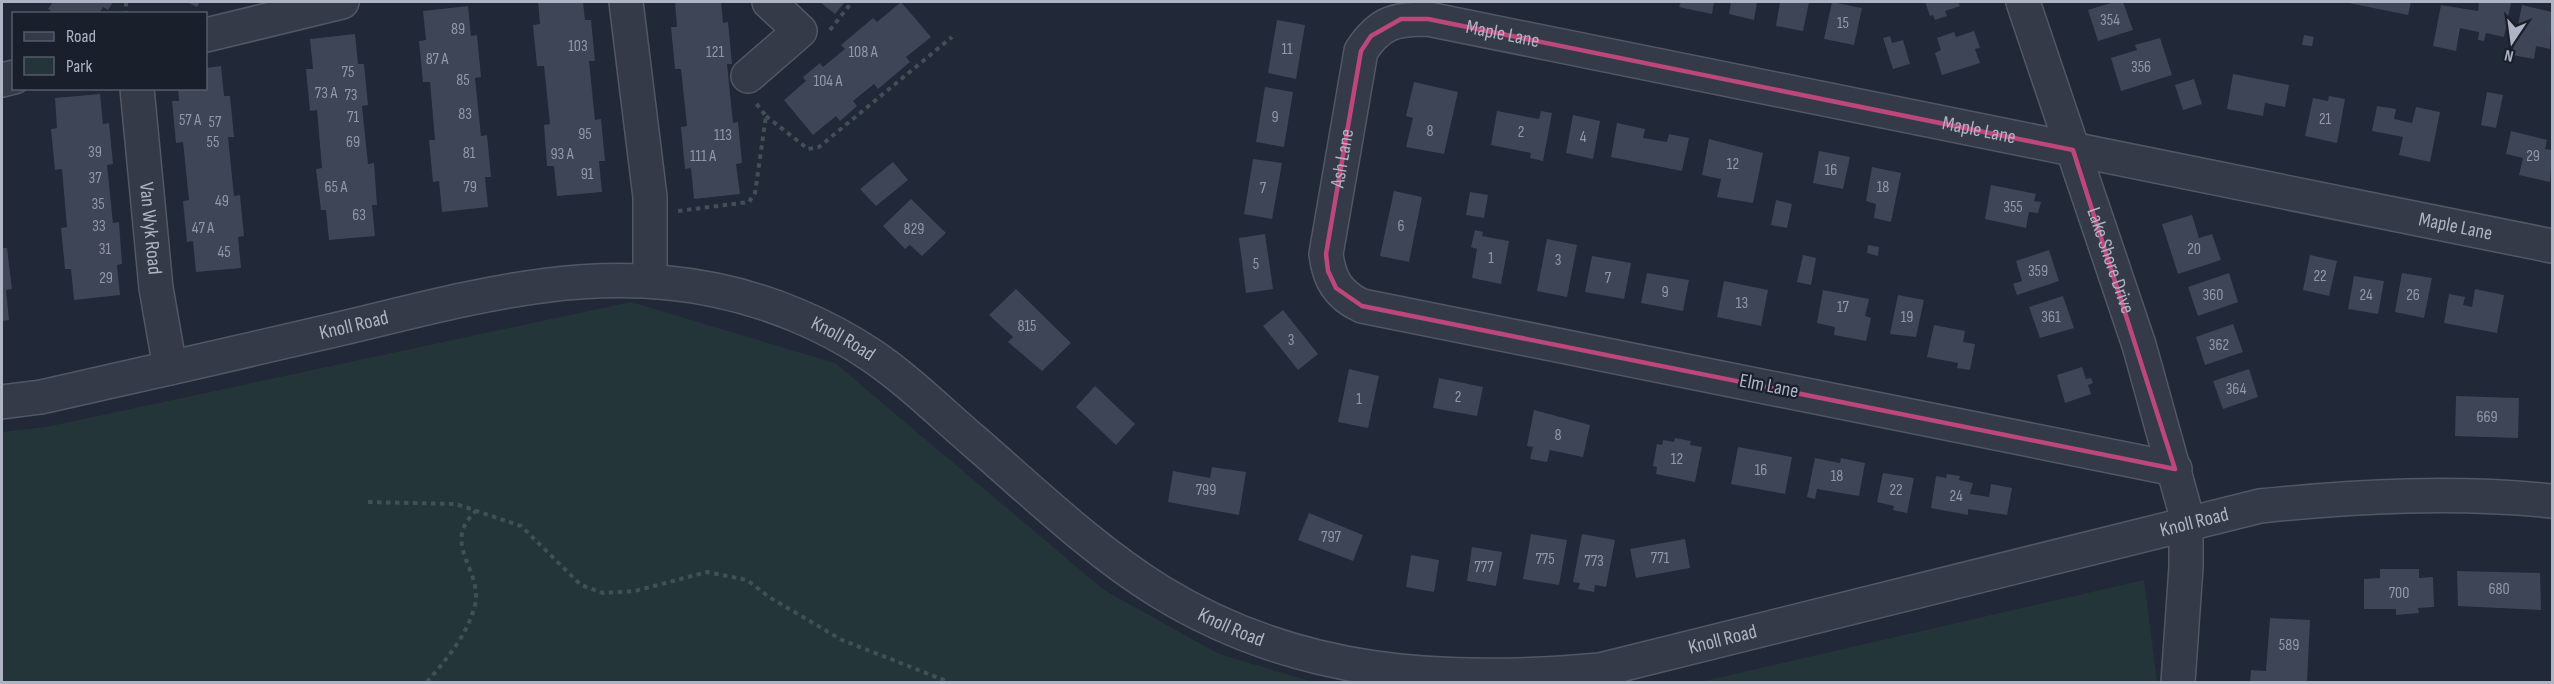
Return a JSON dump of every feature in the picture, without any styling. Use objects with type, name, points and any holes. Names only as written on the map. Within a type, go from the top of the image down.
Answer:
[{"type":"street","points":[[207,35],[342,2]]},
{"type":"street","points":[[626,2],[651,213],[650,281]]},
{"type":"street","points":[[748,76],[800,31],[769,2]]},
{"type":"street","name":"Lake Shore Drive","points":[[2023,2],[2139,345],[2175,469],[2186,523],[2178,682]]},
{"type":"street","name":"Maple Lane","points":[[1405,19],[1428,19],[2553,246]]},
{"type":"street","name":"Ash Lane","points":[[1362,306],[1348,300],[1336,288],[1328,271],[1326,254],[1361,51],[1371,36],[1385,25],[1405,19]]},
{"type":"street","name":"Van Wyk Road","points":[[137,90],[156,288],[170,368]]},
{"type":"street","name":"Knoll Road","points":[[2,402],[41,398],[463,300],[560,282],[612,279],[650,281],[717,290],[768,305],[822,327],[868,353],[906,381],[1116,561],[1159,591],[1221,625],[1276,648],[1320,662],[1385,675],[1442,680],[1494,681],[1547,678],[1600,670],[2260,506],[2340,498],[2441,495],[2553,501]]},
{"type":"street","name":"Elm Lane","points":[[1362,306],[2175,469]]},
{"type":"path","points":[[748,76],[742,85],[766,116],[808,149],[819,147],[952,37]]},
{"type":"path","points":[[651,213],[716,209],[749,202],[755,193],[766,116]]},
{"type":"path","points":[[368,502],[456,504],[521,526],[581,585],[603,594],[635,591],[707,572],[747,580],[769,597],[842,640],[949,682]]},
{"type":"path","points":[[427,682],[452,652],[471,617],[476,602],[474,586],[460,538],[465,522],[477,511]]},
{"type":"highlighted area","points":[[1401,19],[1428,19],[2073,150],[2175,469],[1362,306],[1336,288],[1328,271],[1326,254],[1361,51],[1371,36]]},
{"type":"green space","points":[[631,302],[835,363],[1104,590],[1219,654],[1313,682],[2,682],[2,432],[46,427]]},
{"type":"green space","points":[[2144,580],[2157,682],[1700,682]]},
{"type":"building","points":[[53,2],[113,2],[108,10],[103,7],[100,12],[53,12],[48,9]]},
{"type":"building","points":[[187,2],[200,2],[197,7]]},
{"type":"building","points":[[538,2],[583,2],[585,20],[591,20],[595,61],[589,61],[595,120],[601,119],[605,161],[599,161],[602,192],[557,196],[554,166],[547,166],[544,125],[550,124],[544,66],[537,66],[533,25],[540,24]]},
{"type":"building","points":[[675,2],[721,2],[723,23],[728,22],[732,64],[727,64],[733,123],[738,122],[742,163],[736,164],[740,194],[694,199],[691,168],[685,169],[681,127],[687,126],[681,69],[675,69],[671,27],[677,27]]},
{"type":"building","points":[[820,2],[845,2],[835,14]]},
{"type":"building","points":[[901,2],[931,37],[906,57],[910,62],[878,89],[874,84],[853,101],[857,106],[840,121],[836,116],[813,135],[784,100],[806,81],[803,77],[820,63],[823,67],[845,49],[841,45],[873,18],[877,22]]},
{"type":"building","points":[[1681,2],[1714,2],[1712,14],[1679,7]]},
{"type":"building","points":[[1731,2],[1757,2],[1754,20],[1729,14]]},
{"type":"building","points":[[1780,2],[1809,2],[1803,31],[1776,26]]},
{"type":"building","points":[[1832,2],[1862,8],[1854,45],[1824,39]]},
{"type":"building","points":[[1925,2],[1958,2],[1960,6],[1945,11],[1947,16],[1935,20],[1933,15],[1930,16]]},
{"type":"building","points":[[2114,2],[2123,2],[2133,30],[2098,41],[2088,10]]},
{"type":"building","points":[[2344,2],[2411,2],[2408,15]]},
{"type":"building","points":[[2479,2],[2511,3],[2504,37],[2486,33],[2484,41],[2478,40],[2479,32],[2460,28],[2456,51],[2433,46],[2441,5],[2478,11]]},
{"type":"building","points":[[2522,5],[2552,12],[2550,49],[2536,46],[2534,59],[2512,55]]},
{"type":"building","points":[[468,6],[471,36],[477,35],[481,77],[475,78],[481,136],[487,135],[491,177],[485,177],[488,207],[442,212],[439,181],[433,182],[429,140],[435,140],[430,82],[423,82],[419,41],[426,40],[423,11]]},
{"type":"building","points":[[1277,20],[1305,25],[1296,79],[1268,73]]},
{"type":"building","points":[[1974,31],[1980,48],[1975,49],[1980,63],[1942,75],[1935,53],[1941,50],[1937,38],[1954,32],[1956,37]]},
{"type":"building","points":[[355,34],[358,64],[364,64],[368,105],[362,106],[368,164],[374,163],[377,205],[372,205],[375,236],[329,240],[326,210],[321,210],[316,169],[322,168],[317,110],[310,111],[306,69],[313,69],[310,39]]},
{"type":"building","points":[[2304,35],[2314,37],[2312,46],[2302,45]]},
{"type":"building","points":[[1890,36],[1892,43],[1903,40],[1910,64],[1893,69],[1883,38]]},
{"type":"building","points":[[2160,38],[2172,75],[2121,91],[2111,58],[2137,50],[2135,45]]},
{"type":"building","points":[[221,66],[224,96],[230,96],[234,137],[228,137],[234,196],[240,195],[244,236],[238,237],[241,268],[196,272],[193,241],[187,242],[183,201],[189,200],[183,142],[176,143],[172,101],[179,101],[178,90],[207,90],[207,68]]},
{"type":"building","points":[[2233,74],[2289,85],[2285,107],[2265,103],[2263,116],[2227,109]]},
{"type":"building","points":[[2194,79],[2202,104],[2183,110],[2175,85]]},
{"type":"building","points":[[1414,82],[1458,92],[1444,154],[1406,147],[1413,118],[1406,116]]},
{"type":"building","points":[[1265,87],[1293,92],[1284,147],[1256,142]]},
{"type":"building","points":[[2487,92],[2503,95],[2496,128],[2481,125]]},
{"type":"building","points":[[100,94],[103,124],[109,123],[113,164],[107,165],[113,223],[119,222],[122,264],[117,265],[120,295],[74,300],[71,269],[65,269],[61,228],[67,227],[62,169],[55,170],[51,129],[57,128],[55,98]]},
{"type":"building","points":[[2329,96],[2345,99],[2337,143],[2305,136],[2313,98],[2328,101]]},
{"type":"building","points":[[2377,106],[2396,109],[2394,119],[2412,123],[2416,107],[2440,112],[2430,162],[2399,155],[2403,137],[2372,131]]},
{"type":"building","points":[[1497,111],[1539,119],[1541,111],[1552,113],[1543,161],[1530,158],[1531,153],[1491,145]]},
{"type":"building","points":[[1573,115],[1600,121],[1593,159],[1566,153]]},
{"type":"building","points":[[1617,123],[1645,129],[1643,138],[1667,142],[1669,134],[1689,138],[1682,171],[1611,157]]},
{"type":"building","points":[[2511,131],[2547,140],[2545,149],[2552,150],[2550,182],[2519,175],[2523,158],[2506,154]]},
{"type":"building","points":[[1709,139],[1763,153],[1753,203],[1717,197],[1721,179],[1702,175]]},
{"type":"building","points":[[1819,151],[1850,157],[1843,189],[1813,183]]},
{"type":"building","points":[[1253,159],[1282,163],[1272,219],[1244,214]]},
{"type":"building","points":[[893,162],[908,180],[876,206],[860,189]]},
{"type":"building","points":[[1872,167],[1901,173],[1891,222],[1874,218],[1876,204],[1866,201]]},
{"type":"building","points":[[1991,185],[2036,194],[2034,201],[2041,202],[2038,213],[2029,212],[2026,228],[1985,219]]},
{"type":"building","points":[[1394,191],[1422,197],[1409,262],[1380,256]]},
{"type":"building","points":[[1470,192],[1488,195],[1484,218],[1466,215]]},
{"type":"building","points":[[911,199],[946,233],[922,256],[910,245],[905,249],[883,226]]},
{"type":"building","points":[[1776,200],[1792,204],[1787,228],[1771,225]]},
{"type":"building","points":[[2192,215],[2199,238],[2212,234],[2221,260],[2178,274],[2162,224]]},
{"type":"building","points":[[1475,230],[1483,232],[1482,236],[1509,241],[1501,284],[1472,278],[1477,249],[1471,247]]},
{"type":"building","points":[[1265,234],[1273,289],[1246,293],[1239,238]]},
{"type":"building","points":[[1547,239],[1577,245],[1567,297],[1537,291]]},
{"type":"building","points":[[1868,245],[1879,247],[1878,256],[1867,253]]},
{"type":"building","points":[[2,248],[7,248],[12,289],[6,290],[9,320],[2,321]]},
{"type":"building","points":[[2049,250],[2059,281],[2017,295],[2013,284],[2022,281],[2016,261]]},
{"type":"building","points":[[1803,255],[1816,258],[1811,285],[1797,282]]},
{"type":"building","points":[[2310,255],[2337,261],[2329,296],[2303,290]]},
{"type":"building","points":[[1592,256],[1631,263],[1624,299],[1585,292]]},
{"type":"building","points":[[1647,273],[1689,280],[1683,311],[1641,303]]},
{"type":"building","points":[[2229,273],[2238,302],[2198,316],[2188,287]]},
{"type":"building","points":[[2402,273],[2432,278],[2424,318],[2395,312]]},
{"type":"building","points":[[2354,276],[2384,281],[2378,314],[2348,309]]},
{"type":"building","points":[[1724,281],[1768,290],[1761,326],[1717,317]]},
{"type":"building","points":[[1016,289],[1071,343],[1042,371],[1008,342],[1013,337],[989,315]]},
{"type":"building","points":[[2475,289],[2504,295],[2497,333],[2444,323],[2449,294],[2465,297],[2463,305],[2472,307]]},
{"type":"building","points":[[1823,290],[1869,299],[1865,316],[1871,318],[1866,341],[1834,335],[1835,327],[1817,323]]},
{"type":"building","points":[[1898,295],[1924,300],[1916,337],[1890,334]]},
{"type":"building","points":[[2063,296],[2074,328],[2040,338],[2029,307]]},
{"type":"building","points":[[1283,310],[1318,354],[1298,370],[1263,326]]},
{"type":"building","points":[[2233,324],[2243,352],[2205,365],[2196,337]]},
{"type":"building","points":[[1934,325],[1965,331],[1963,342],[1975,344],[1970,370],[1957,368],[1958,363],[1927,357]]},
{"type":"building","points":[[2082,367],[2086,379],[2091,378],[2093,383],[2088,385],[2091,394],[2065,403],[2057,375]]},
{"type":"building","points":[[1349,369],[1379,376],[1368,428],[1338,422]]},
{"type":"building","points":[[2249,369],[2258,397],[2223,409],[2213,381]]},
{"type":"building","points":[[1439,378],[1483,387],[1477,416],[1433,408]]},
{"type":"building","points":[[1095,386],[1135,424],[1116,445],[1076,407]]},
{"type":"building","points":[[2456,396],[2519,398],[2518,438],[2455,436]]},
{"type":"building","points":[[1534,410],[1590,425],[1583,457],[1550,450],[1547,462],[1530,459],[1533,447],[1527,446]]},
{"type":"building","points":[[1675,438],[1691,441],[1690,445],[1702,447],[1695,482],[1656,474],[1657,467],[1653,466],[1657,444],[1662,445],[1663,440],[1674,442]]},
{"type":"building","points":[[1738,447],[1792,457],[1785,494],[1731,484]]},
{"type":"building","points":[[1815,458],[1840,463],[1841,458],[1865,463],[1859,496],[1817,489],[1815,499],[1807,497]]},
{"type":"building","points":[[1212,467],[1246,472],[1239,515],[1168,502],[1173,471],[1210,478]]},
{"type":"building","points":[[1883,473],[1914,478],[1907,513],[1893,510],[1894,506],[1877,502]]},
{"type":"building","points":[[1947,474],[1960,476],[1959,480],[1973,483],[1970,494],[1989,497],[1991,484],[2012,488],[2007,515],[1968,509],[1968,515],[1931,508],[1936,476],[1946,478]]},
{"type":"building","points":[[1309,513],[1363,535],[1353,561],[1298,540]]},
{"type":"building","points":[[1531,534],[1567,540],[1559,585],[1523,579]]},
{"type":"building","points":[[1582,534],[1615,540],[1606,587],[1595,585],[1594,592],[1578,589],[1580,583],[1573,582]]},
{"type":"building","points":[[1685,539],[1690,568],[1636,578],[1630,549]]},
{"type":"building","points":[[1472,547],[1502,552],[1496,586],[1467,581]]},
{"type":"building","points":[[1411,555],[1439,560],[1434,592],[1406,587]]},
{"type":"building","points":[[2380,569],[2419,569],[2419,578],[2433,577],[2434,607],[2418,608],[2419,613],[2396,615],[2396,609],[2364,609],[2364,579],[2380,578]]},
{"type":"building","points":[[2457,571],[2540,573],[2541,610],[2458,606]]},
{"type":"building","points":[[2270,618],[2310,620],[2307,682],[2250,682],[2251,670],[2266,671]]}]
